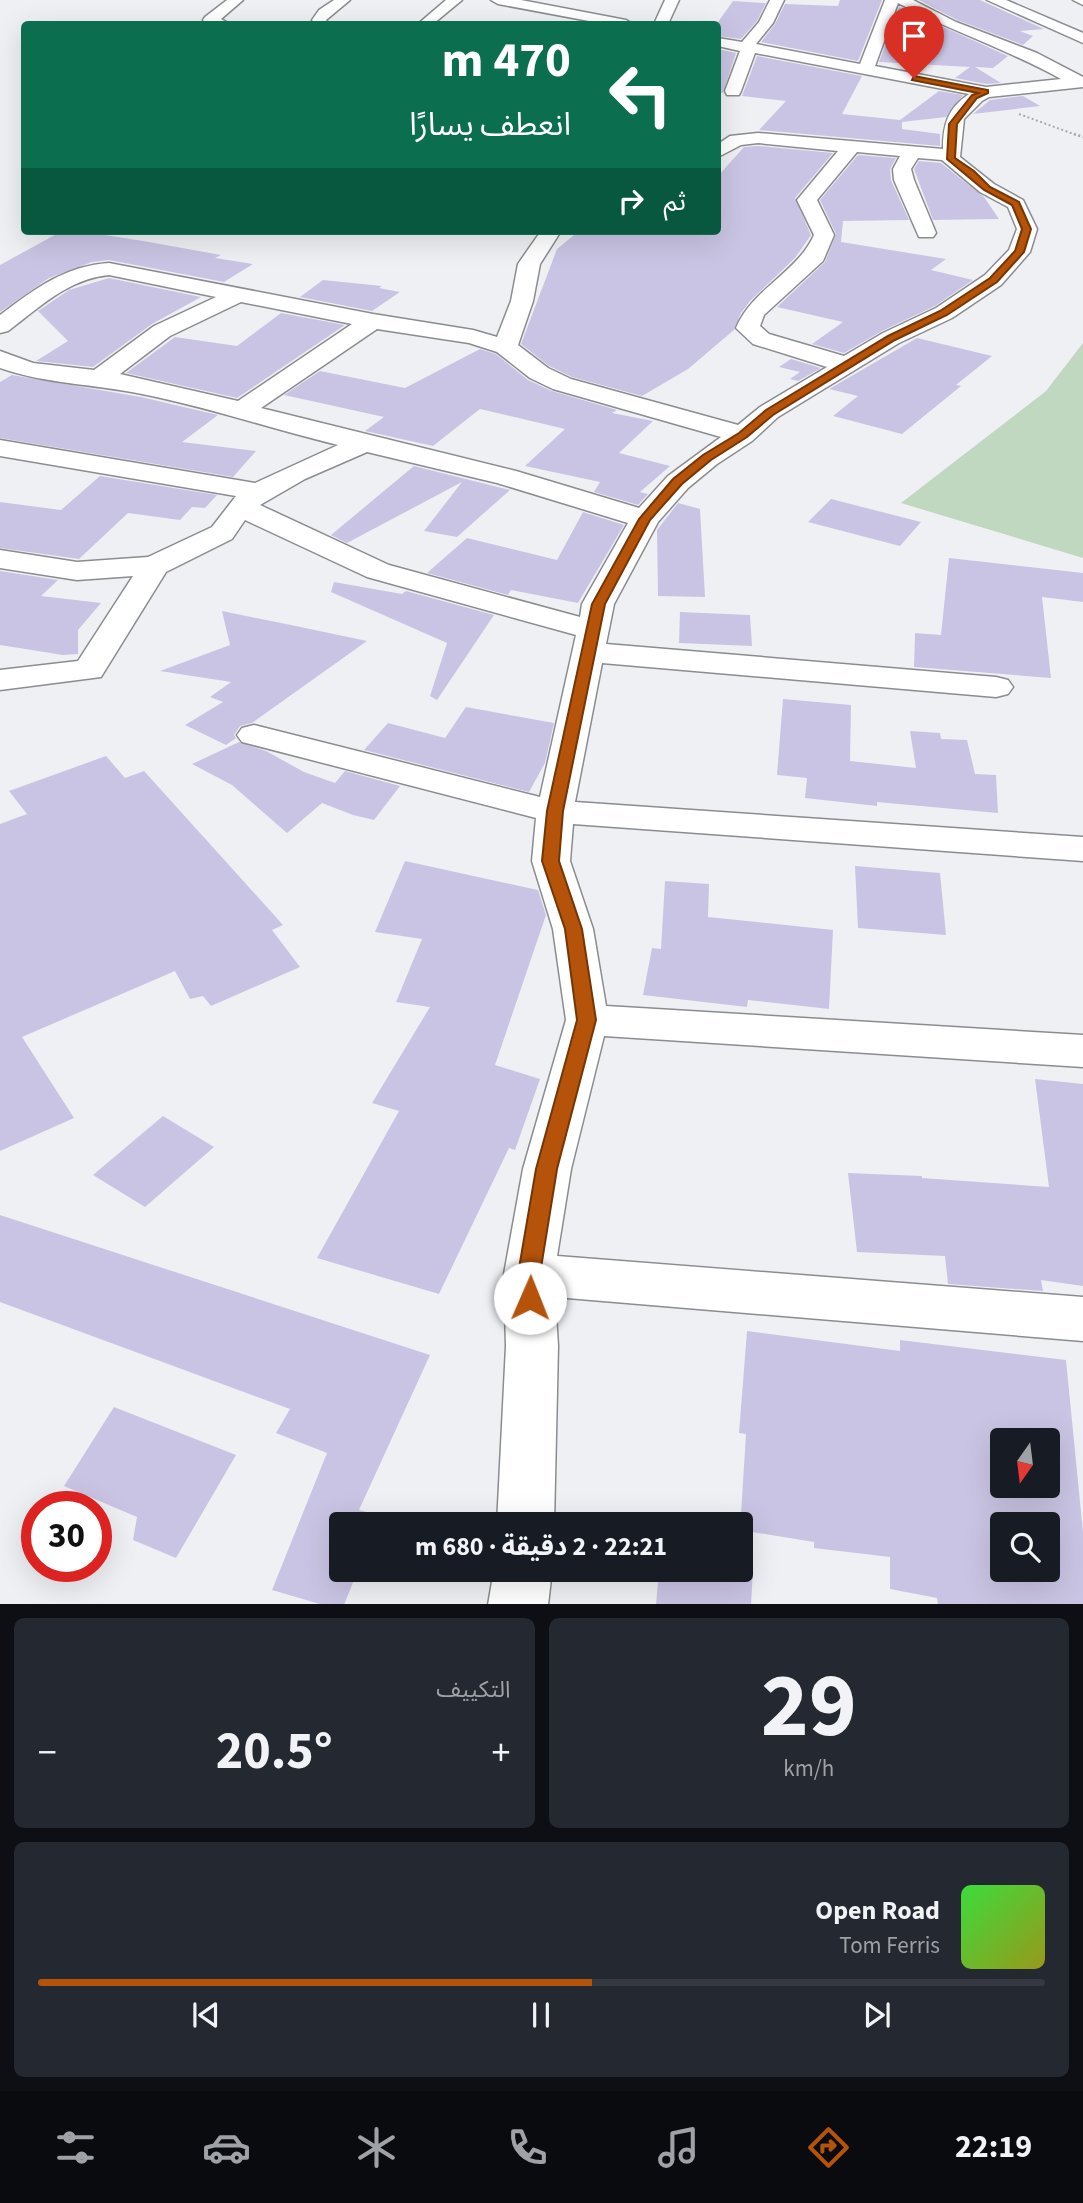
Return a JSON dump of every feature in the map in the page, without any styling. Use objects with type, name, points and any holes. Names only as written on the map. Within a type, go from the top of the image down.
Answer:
[{"type":"street","points":[[213,21],[210,20],[236,0]]},
{"type":"street","points":[[320,21],[324,13],[343,0]]},
{"type":"street","points":[[429,21],[455,0]]},
{"type":"street","points":[[498,0],[555,5],[610,21]]},
{"type":"street","points":[[661,21],[671,0]]},
{"type":"street","points":[[733,91],[777,0]]},
{"type":"street","points":[[866,69],[892,0]]},
{"type":"street","points":[[902,0],[951,25],[1031,56],[1074,64]]},
{"type":"street","points":[[994,0],[1083,38]]},
{"type":"street","points":[[600,21],[605,20]]},
{"type":"street","points":[[721,43],[751,56]]},
{"type":"street","points":[[721,51],[866,69],[976,98]]},
{"type":"street","points":[[1031,56],[1074,64]]},
{"type":"street","points":[[525,1512],[532,1346],[529,1274],[547,1169],[587,1020],[573,929],[551,861],[555,811],[598,604],[645,519],[678,482],[707,458],[743,435],[769,412],[891,338],[944,313],[993,280],[1019,252],[1027,229],[1016,204],[987,188],[951,159],[953,124],[976,98],[1074,64]]},
{"type":"street","points":[[721,150],[736,140],[745,139],[951,155]]},
{"type":"street","points":[[847,365],[761,339],[748,328],[754,312],[815,256],[824,235],[807,200],[852,146]]},
{"type":"street","points":[[911,153],[902,169],[904,180],[926,233]]},
{"type":"street","points":[[505,347],[522,301],[529,264],[548,235]]},
{"type":"street","points":[[0,326],[29,302],[66,279],[93,268],[124,271],[373,321],[473,337],[505,347],[540,373],[562,384],[743,435]]},
{"type":"street","points":[[99,378],[162,331],[237,295]]},
{"type":"street","points":[[242,410],[373,321]]},
{"type":"street","points":[[0,358],[14,366],[99,378],[242,410],[273,421],[506,477],[645,519]]},
{"type":"street","points":[[0,558],[76,571],[155,566],[222,533],[250,500],[295,473],[364,443]]},
{"type":"street","points":[[0,448],[175,476],[250,500],[378,571],[591,641],[996,687]]},
{"type":"street","points":[[0,680],[89,670],[155,566]]},
{"type":"street","points":[[254,735],[555,811],[1083,849]]},
{"type":"street","points":[[587,1020],[1083,1051]]},
{"type":"street","points":[[529,1274],[1083,1319]]},
{"type":"street","points":[[518,1604],[521,1582]]},
{"type":"path","points":[[976,98],[1083,136]]},
{"type":"green space","points":[[1083,343],[1083,558],[901,503],[1046,391]]},
{"type":"building","points":[[840,0],[882,0],[858,61],[761,42],[775,24],[785,4],[838,6]]},
{"type":"building","points":[[919,0],[980,0],[1044,29],[1020,31],[1033,36],[1023,45],[957,20]]},
{"type":"building","points":[[733,1],[766,3],[757,21],[741,39],[721,36],[721,21],[719,21]]},
{"type":"building","points":[[899,7],[1008,56],[993,68],[975,67],[1001,83],[986,84],[955,78],[970,67],[879,62]]},
{"type":"building","points":[[721,50],[736,53],[721,93]]},
{"type":"building","points":[[757,56],[862,76],[842,114],[900,120],[939,91],[963,95],[946,117],[902,122],[902,129],[940,134],[940,146],[759,130],[786,101],[742,96]]},
{"type":"building","points":[[1023,96],[1040,106],[973,114],[990,100]]},
{"type":"building","points":[[744,147],[833,153],[795,198],[811,235],[795,258],[750,301],[734,330],[688,369],[642,396],[572,377],[549,366],[521,344],[557,249],[574,235],[721,235],[721,173]]},
{"type":"building","points":[[858,155],[896,158],[890,169],[891,180],[909,220],[843,221],[841,242],[946,259],[931,270],[973,280],[935,306],[882,331],[844,353],[812,344],[843,322],[777,307],[825,262],[836,234],[820,200]]},
{"type":"building","points":[[919,161],[941,163],[984,197],[999,219],[933,220],[914,169]]},
{"type":"building","points":[[55,235],[105,235],[221,255],[215,258],[253,264],[224,282],[109,260],[92,262],[49,278],[0,312],[0,265]]},
{"type":"building","points":[[109,278],[201,297],[152,324],[93,367],[36,361],[68,341],[38,311],[69,290]]},
{"type":"building","points":[[323,280],[382,286],[379,288],[400,292],[372,311],[300,297]]},
{"type":"building","points":[[281,313],[345,325],[237,398],[126,373],[175,337],[237,346]]},
{"type":"building","points":[[917,338],[992,356],[956,385],[961,386],[902,434],[833,416],[858,396],[829,389]]},
{"type":"building","points":[[480,349],[496,354],[528,380],[552,391],[617,410],[612,413],[653,421],[619,453],[670,466],[640,492],[648,494],[638,505],[594,492],[600,482],[525,466],[565,429],[480,409],[433,446],[365,431],[384,417],[284,395],[320,371],[405,388]]},
{"type":"building","points":[[791,359],[821,368],[798,381],[790,379],[800,372],[779,367]]},
{"type":"building","points":[[12,375],[141,397],[218,415],[182,442],[256,451],[233,477],[0,438],[0,382]]},
{"type":"building","points":[[414,466],[510,490],[457,537],[424,531],[462,482],[347,543],[331,535]]},
{"type":"building","points":[[100,476],[217,495],[205,508],[192,507],[180,520],[128,513],[79,559],[0,548],[0,502],[61,510]]},
{"type":"building","points":[[831,499],[921,522],[900,546],[808,522]]},
{"type":"building","points":[[678,503],[700,509],[705,597],[658,596],[657,530]]},
{"type":"building","points":[[583,512],[624,525],[578,603],[511,590],[508,595],[427,573],[467,538],[557,560]]},
{"type":"building","points":[[949,558],[1083,573],[1083,602],[1042,597],[1051,678],[914,667],[915,633],[941,635]]},
{"type":"building","points":[[0,571],[58,580],[41,596],[101,603],[78,630],[78,654],[63,655],[0,645]]},
{"type":"building","points":[[334,582],[402,594],[406,591],[494,615],[437,700],[430,696],[447,643],[331,592]]},
{"type":"building","points":[[222,611],[367,641],[252,723],[240,726],[234,735],[236,738],[226,745],[185,725],[223,702],[210,697],[231,682],[160,671],[230,645]]},
{"type":"building","points":[[680,612],[750,615],[752,646],[679,643]]},
{"type":"building","points":[[783,699],[851,705],[850,761],[916,768],[910,731],[940,733],[941,739],[967,740],[975,774],[996,775],[998,813],[877,802],[877,806],[805,798],[807,778],[777,775]]},
{"type":"building","points":[[466,707],[554,723],[545,763],[529,792],[364,750],[388,723],[445,738]]},
{"type":"building","points":[[239,742],[266,751],[304,772],[335,783],[345,771],[400,786],[374,820],[322,803],[287,833],[232,785],[192,764]]},
{"type":"building","points":[[106,756],[125,778],[144,771],[283,925],[272,930],[300,967],[211,1006],[203,996],[190,999],[175,971],[22,1037],[74,1118],[0,1151],[0,824],[27,814],[9,791]]},
{"type":"building","points":[[405,861],[538,890],[546,915],[495,1065],[540,1079],[515,1150],[509,1148],[439,1294],[317,1258],[399,1111],[372,1103],[430,1007],[396,1002],[422,939],[375,932]]},
{"type":"building","points":[[855,866],[940,873],[946,935],[858,928]]},
{"type":"building","points":[[665,881],[709,884],[708,917],[833,930],[829,1009],[748,1000],[747,1007],[643,995],[652,948],[661,949]]},
{"type":"building","points":[[1035,1079],[1083,1084],[1083,1286],[1041,1280],[1043,1291],[948,1284],[945,1256],[857,1252],[848,1173],[922,1176],[1049,1187]]},
{"type":"building","points":[[163,1116],[214,1147],[145,1207],[93,1175]]},
{"type":"building","points":[[0,1215],[430,1355],[359,1510],[366,1512],[329,1512],[329,1582],[353,1582],[344,1604],[320,1604],[272,1590],[327,1453],[276,1433],[290,1409],[0,1302]]},
{"type":"building","points":[[747,1331],[900,1351],[900,1340],[1066,1360],[1083,1532],[1083,1604],[938,1604],[937,1598],[890,1589],[890,1557],[814,1548],[814,1542],[753,1532],[753,1512],[741,1512],[746,1434],[739,1433]]},
{"type":"building","points":[[114,1407],[236,1455],[176,1558],[133,1540],[137,1517],[112,1506],[112,1491],[76,1491],[64,1486]]},
{"type":"building","points":[[658,1582],[752,1582],[751,1604],[656,1604]]},
{"type":"route","points":[[530,1298],[529,1274],[547,1169],[587,1020],[573,929],[551,861],[555,811],[598,604],[645,519],[678,482],[707,458],[743,435],[769,412],[891,338],[944,313],[993,280],[1019,252],[1027,229],[1016,204],[987,188],[951,159],[953,124],[975,96],[986,92],[914,78]]}]
